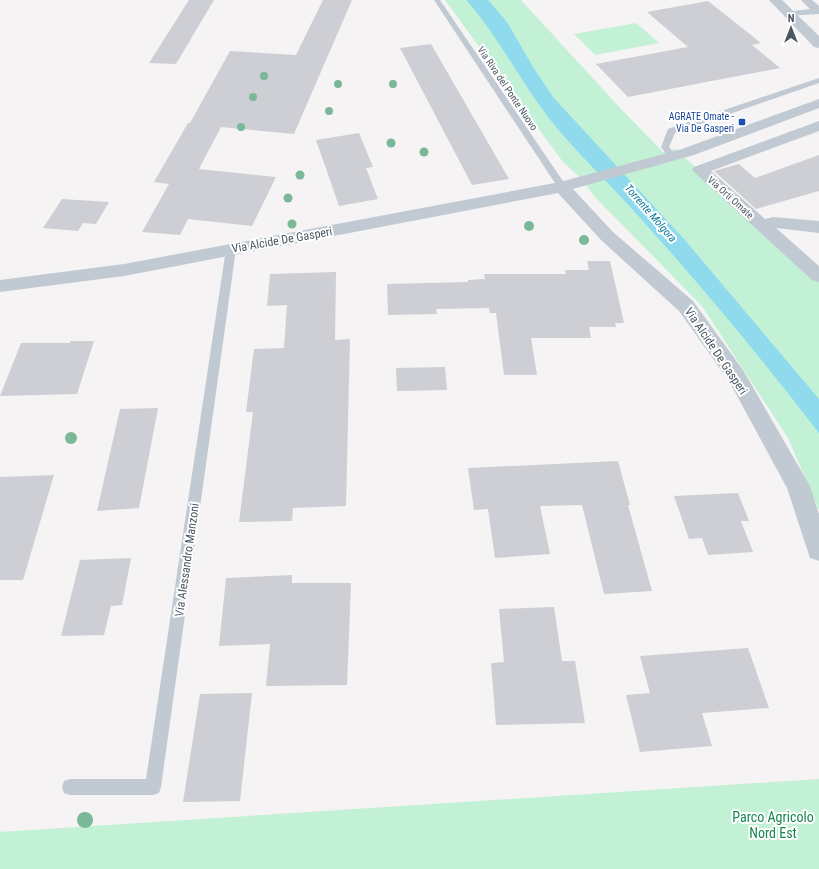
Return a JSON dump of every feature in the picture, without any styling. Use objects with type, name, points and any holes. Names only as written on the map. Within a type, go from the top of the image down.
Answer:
[{"type":"street","points":[[775,0],[819,44]]},
{"type":"street","points":[[806,0],[819,11]]},
{"type":"street","points":[[789,14],[819,11]]},
{"type":"street","name":"Via Alcide De Gasperi","points":[[0,286],[106,273],[570,185],[666,159],[714,144],[819,103]]},
{"type":"street","name":"Via Orti Omate","points":[[819,126],[700,170],[819,276]]},
{"type":"street","name":"Via Alcide De Gasperi","points":[[570,185],[607,236],[686,306],[736,376],[798,486],[819,550]]},
{"type":"street","points":[[762,225],[773,222],[819,226]]},
{"type":"lane","name":"Via Riva del Ponte Nuovo","points":[[437,0],[570,185]]},
{"type":"lane","points":[[666,159],[665,147],[671,131],[819,80]]},
{"type":"lane","name":"Via Alessandro Manzoni","points":[[70,787],[153,788],[232,249]]},
{"type":"green space","points":[[445,0],[521,0],[621,109],[663,152],[675,149],[819,277],[819,510],[788,438],[702,306],[593,195],[582,179],[563,162]]},
{"type":"green space","points":[[636,23],[659,43],[595,55],[574,34]]},
{"type":"green space","name":"Parco Agricolo Nord Est","points":[[819,779],[819,869],[0,869],[0,832]]},
{"type":"water","name":"Torrente Molgora","points":[[466,0],[488,0],[507,22],[533,67],[553,97],[684,239],[819,399],[819,433],[681,264],[557,128],[533,97],[479,15]]},
{"type":"building","points":[[189,0],[214,0],[176,64],[149,63]]},
{"type":"building","points":[[323,0],[352,0],[294,134],[221,127],[199,169],[276,177],[252,226],[188,219],[180,235],[142,232],[169,184],[154,182],[188,123],[190,123],[230,51],[296,55]]},
{"type":"building","points":[[708,1],[761,43],[752,45],[780,68],[628,97],[596,64],[688,47],[647,12]]},
{"type":"building","points":[[431,44],[509,179],[472,185],[400,48]]},
{"type":"building","points":[[359,133],[373,167],[366,168],[378,199],[339,206],[316,140]]},
{"type":"building","points":[[819,155],[819,191],[756,209],[714,171],[739,164],[755,178]]},
{"type":"building","points":[[62,199],[109,202],[96,224],[83,223],[78,231],[43,228]]},
{"type":"building","points":[[587,261],[610,261],[624,323],[615,323],[616,327],[589,327],[591,338],[531,338],[537,375],[504,375],[496,313],[490,313],[489,308],[436,309],[437,314],[388,315],[387,284],[468,282],[468,280],[485,279],[484,274],[566,274],[565,270],[589,270]]},
{"type":"building","points":[[336,272],[335,340],[350,339],[346,506],[293,508],[292,521],[239,522],[253,412],[246,412],[254,349],[284,348],[287,305],[267,306],[270,274]]},
{"type":"building","points":[[70,341],[94,341],[77,394],[0,396],[21,343],[70,343]]},
{"type":"building","points":[[445,367],[447,390],[397,391],[396,368]]},
{"type":"building","points":[[158,408],[139,508],[97,511],[120,409]]},
{"type":"building","points":[[618,461],[630,505],[628,505],[652,591],[604,594],[582,505],[540,506],[550,554],[495,558],[488,509],[474,510],[468,468]]},
{"type":"building","points":[[54,475],[23,580],[0,580],[0,477]]},
{"type":"building","points":[[738,493],[749,521],[741,521],[753,552],[708,555],[702,538],[689,539],[674,496]]},
{"type":"building","points":[[131,558],[122,605],[111,606],[104,635],[61,636],[80,560]]},
{"type":"building","points":[[292,575],[292,583],[351,583],[347,685],[266,686],[270,644],[219,646],[226,578]]},
{"type":"building","points":[[554,607],[562,661],[575,661],[585,723],[496,725],[491,663],[504,662],[499,609]]},
{"type":"building","points":[[748,648],[769,708],[702,713],[712,746],[640,752],[626,695],[650,693],[640,656]]},
{"type":"building","points":[[252,693],[240,801],[183,802],[200,694]]},
{"type":"place","name":"AGRATE Omate - Via De Gasperi","points":[[742,122]]}]
